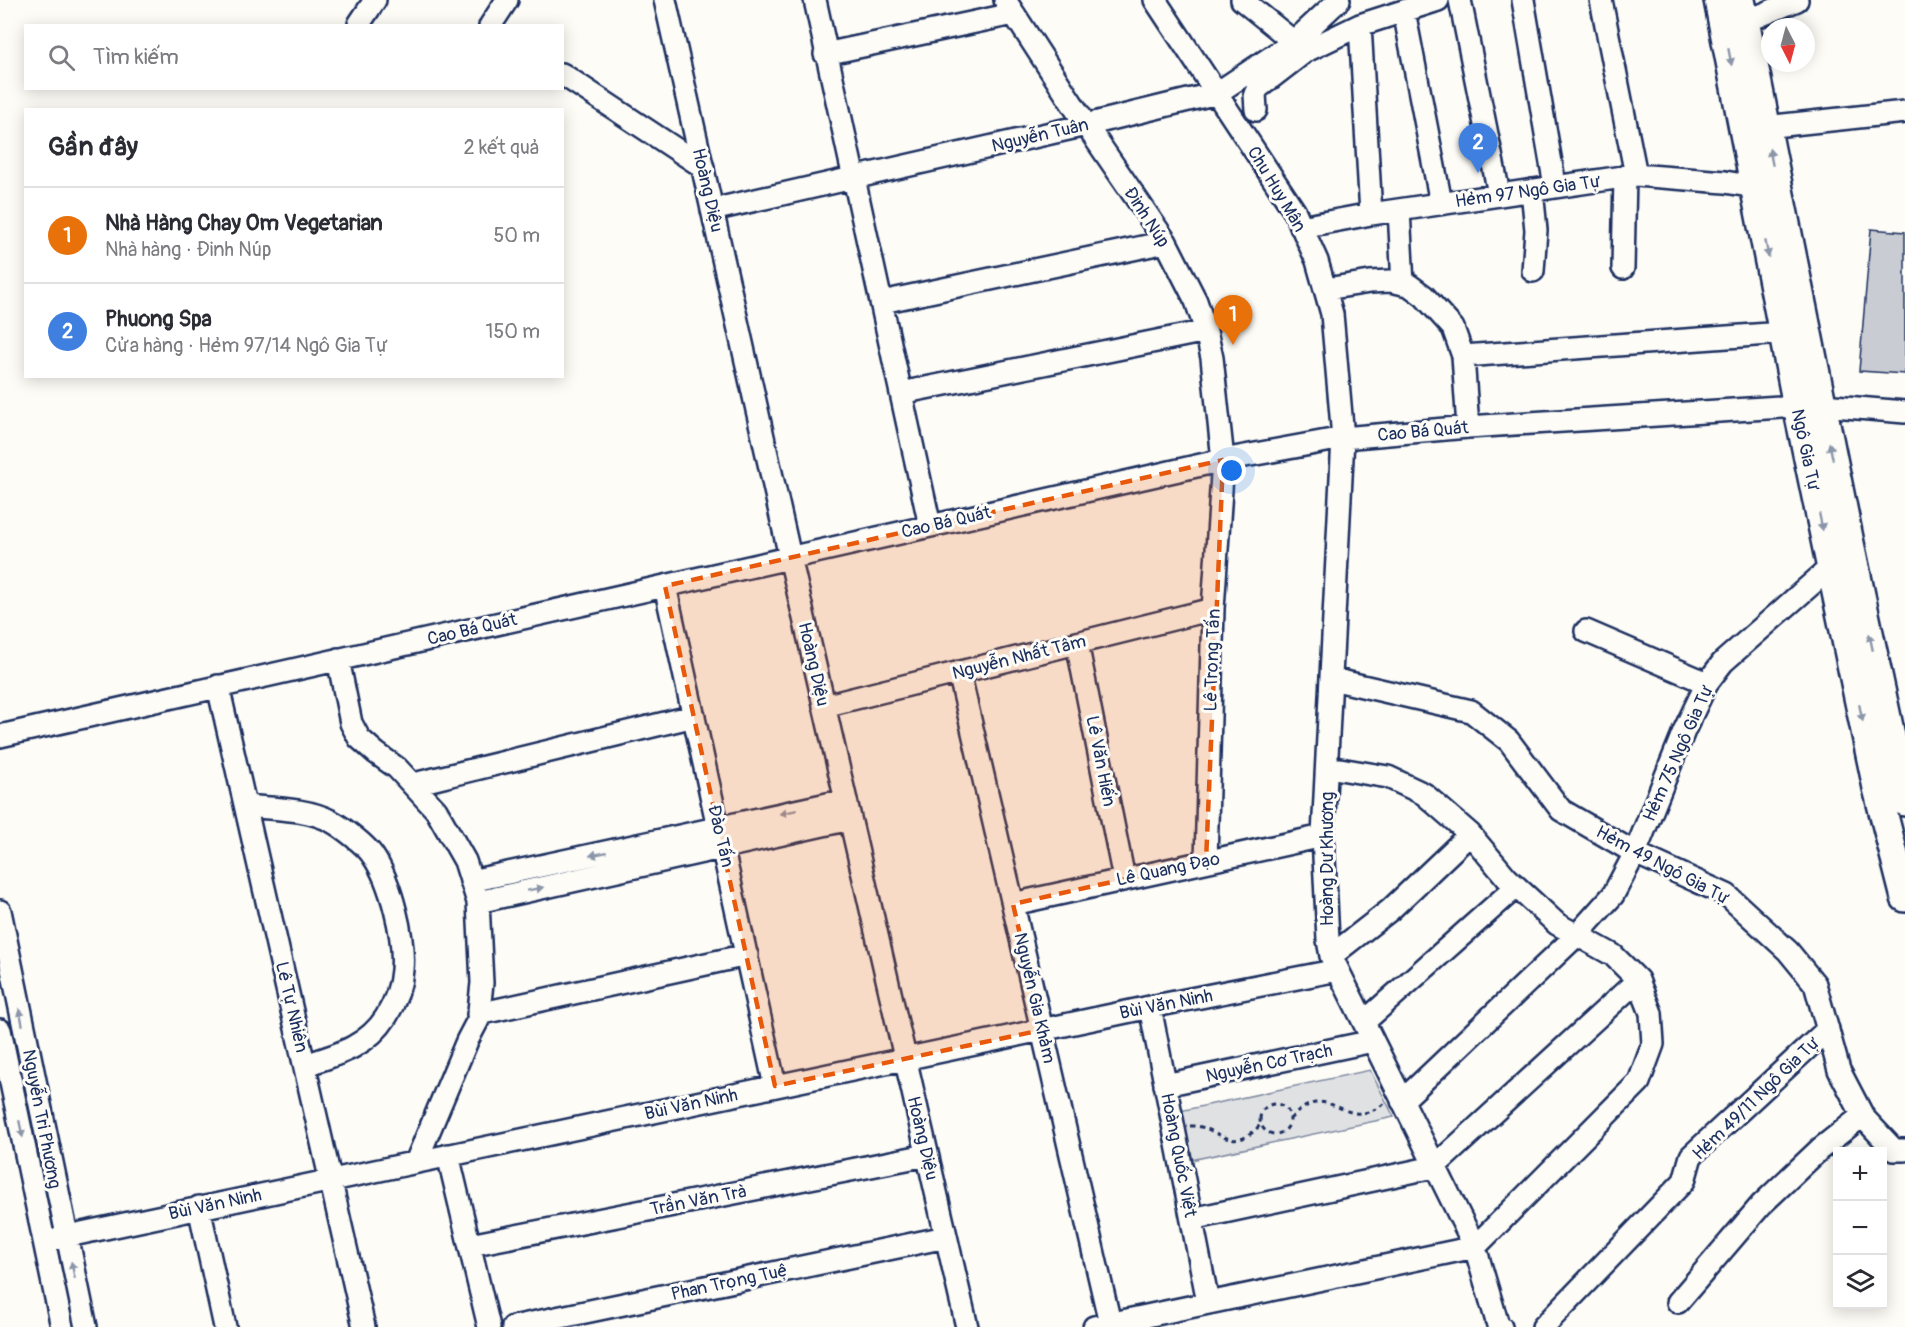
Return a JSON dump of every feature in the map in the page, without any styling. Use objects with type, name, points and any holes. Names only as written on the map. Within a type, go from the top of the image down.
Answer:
[{"type":"main road","name":"Ngô Gia Tự","points":[[1732,12],[1765,127],[1767,190],[1783,333],[1810,406],[1851,548],[1888,737],[1905,802]]},
{"type":"main road","name":"Ngô Gia Tự","points":[[1732,12],[1810,406],[1831,567],[1888,737],[1877,788],[1905,898]]},
{"type":"main road","points":[[1831,567],[1851,548]]},
{"type":"street","points":[[359,24],[375,0]]},
{"type":"street","points":[[491,24],[507,0]]},
{"type":"street","name":"Hoàng Diệu","points":[[665,0],[967,1327]]},
{"type":"street","points":[[814,0],[930,526]]},
{"type":"street","name":"Chu Huy Mân","points":[[1155,0],[1295,212],[1317,261],[1332,314],[1343,438]]},
{"type":"street","points":[[1242,0],[1294,42]]},
{"type":"street","points":[[1339,0],[1360,25],[1371,214]]},
{"type":"street","name":"Nguyễn Tuân","points":[[712,210],[1217,93],[1294,42],[1339,0]]},
{"type":"street","points":[[1256,110],[1255,94],[1258,88],[1306,51],[1360,25],[1438,0]]},
{"type":"street","points":[[1460,0],[1499,194]]},
{"type":"street","points":[[1523,0],[1555,186]]},
{"type":"street","points":[[1601,0],[1630,176],[1623,268]]},
{"type":"street","points":[[1732,12],[1797,0]]},
{"type":"street","points":[[825,54],[1009,7]]},
{"type":"street","name":"Đinh Núp","points":[[1009,7],[1166,242],[1196,301],[1212,358],[1223,460]]},
{"type":"street","points":[[1404,11],[1441,203]]},
{"type":"street","points":[[564,75],[703,167]]},
{"type":"street","points":[[1765,127],[1905,112]]},
{"type":"street","name":"Hẻm 97 Ngô Gia Tự","points":[[1301,227],[1499,194],[1630,176],[1725,182],[1767,190]]},
{"type":"street","points":[[1532,190],[1536,230],[1533,271]]},
{"type":"street","points":[[1399,210],[1403,284]]},
{"type":"street","points":[[882,302],[1166,242]]},
{"type":"street","points":[[1326,289],[1390,281],[1409,285],[1424,296],[1453,328],[1463,357],[1468,427]]},
{"type":"street","points":[[901,393],[1206,331]]},
{"type":"street","points":[[1463,357],[1783,333]]},
{"type":"street","name":"Cao Bá Quát","points":[[0,736],[1223,460],[1343,438],[1468,427],[1810,406],[1905,412]]},
{"type":"street","name":"Hoàng Dư Khương","points":[[1343,438],[1323,836],[1328,940],[1334,963],[1475,1247],[1498,1325],[1501,1327]]},
{"type":"street","name":"Lê Trọng Tấn","points":[[1206,861],[1214,609],[1223,460]]},
{"type":"street","name":"Hẻm 75 Ngô Gia Tự","points":[[1400,1097],[1577,936],[1613,895],[1635,853],[1683,731],[1707,683],[1729,656],[1831,567]]},
{"type":"street","name":"Đào Tấn","points":[[665,586],[776,1086]]},
{"type":"street","name":"Nguyễn Nhất Tâm","points":[[824,706],[1214,609]]},
{"type":"street","points":[[1586,631],[1707,683]]},
{"type":"street","name":"Lê Văn Hiến","points":[[1077,643],[1124,879]]},
{"type":"street","points":[[338,659],[351,723],[359,738],[397,768],[436,810],[465,861],[478,902],[482,983],[478,1020],[466,1041],[416,1162]]},
{"type":"street","name":"Nguyễn Gia Khảm","points":[[959,672],[1042,1030],[1102,1325]]},
{"type":"street","name":"Hẻm 49 Ngô Gia Tự","points":[[1332,679],[1471,711],[1509,741],[1561,810],[1635,853],[1727,895],[1788,951],[1815,984],[1839,1070],[1862,1116],[1894,1150],[1905,1150]]},
{"type":"street","name":"Lê Tự Nhiên","points":[[218,686],[364,1327]]},
{"type":"street","points":[[414,784],[694,716]]},
{"type":"street","points":[[1102,1325],[1475,1247],[1640,1082],[1653,1044],[1651,1013],[1638,980],[1613,955],[1557,924],[1516,886],[1470,834],[1424,794],[1388,777],[1328,767]]},
{"type":"street","points":[[246,806],[304,812],[331,821],[357,840],[373,855],[387,885],[397,923],[402,970],[398,993],[385,1018],[372,1033],[346,1052],[305,1065]]},
{"type":"street","points":[[478,902],[721,838],[848,810]]},
{"type":"street","points":[[1334,963],[1470,834]]},
{"type":"street","name":"Lê Quang Đạo","points":[[1013,904],[1323,836]]},
{"type":"street","points":[[471,881],[721,838]]},
{"type":"street","points":[[1368,1031],[1516,886]]},
{"type":"street","name":"Nguyễn Tri Phương","points":[[0,911],[86,1327]]},
{"type":"street","points":[[478,1014],[747,955]]},
{"type":"street","name":"Bùi Văn Ninh","points":[[44,1241],[1150,1007],[1334,963]]},
{"type":"street","points":[[1192,1219],[1434,1167],[1638,980]]},
{"type":"street","name":"Hoàng Quốc Việt","points":[[1150,1007],[1208,1302]]},
{"type":"street","name":"Hẻm 49/11 Ngô Gia Tự","points":[[1543,1327],[1684,1181],[1691,1156],[1828,1029]]},
{"type":"street","name":"Nguyễn Tri Phương","points":[[0,1030],[62,1327]]},
{"type":"street","name":"Nguyễn Cơ Trạch","points":[[1165,1085],[1368,1031]]},
{"type":"street","points":[[1678,1302],[1761,1205],[1820,1149],[1862,1116]]},
{"type":"street","points":[[448,1155],[489,1327]]},
{"type":"street","name":"Trần Văn Trà","points":[[470,1245],[927,1155]]},
{"type":"street","points":[[199,1208],[225,1327]]},
{"type":"street","name":"Phan Trọng Tuệ","points":[[513,1327],[946,1237]]},
{"type":"path","points":[[1290,1119],[1285,1108],[1281,1105],[1272,1105],[1267,1107],[1261,1115],[1261,1124],[1268,1132],[1277,1134],[1286,1130],[1290,1119],[1305,1105],[1319,1101],[1359,1115],[1369,1113],[1400,1097]]},
{"type":"path","points":[[1175,1137],[1188,1126],[1193,1125],[1201,1126],[1222,1138],[1238,1139],[1247,1137],[1261,1124]]},
{"type":"highlighted area","points":[[1223,460],[1206,861],[1013,904],[1042,1030],[775,1086],[665,586]]},
{"type":"shaded area","points":[[1370,1070],[1394,1117],[1191,1160],[1180,1111]]},
{"type":"building","points":[[1871,229],[1905,232],[1905,374],[1859,371]]},
{"type":"place","name":"Phuong Spa","points":[[1478,173]]},
{"type":"place","name":"Nhà Hàng Chay Om Vegetarian","points":[[1233,345]]}]
